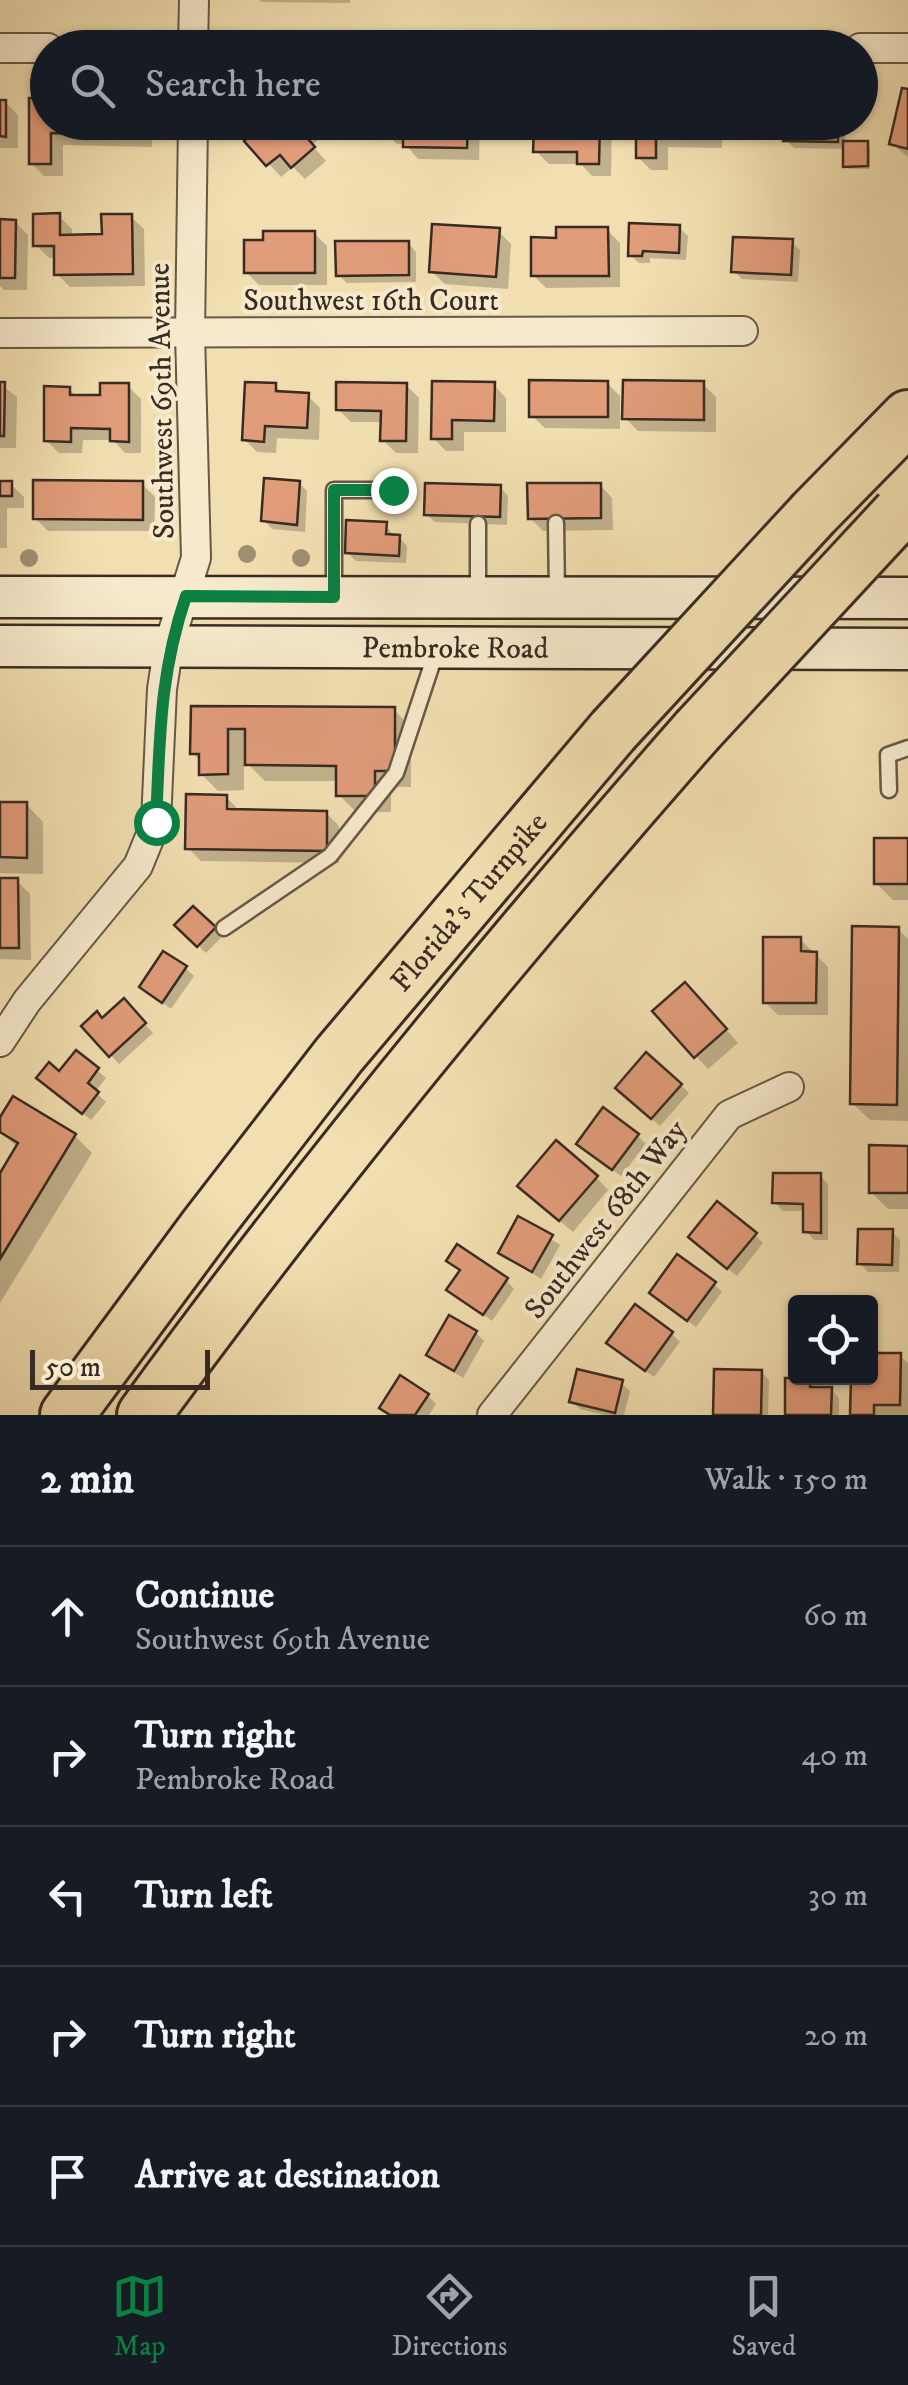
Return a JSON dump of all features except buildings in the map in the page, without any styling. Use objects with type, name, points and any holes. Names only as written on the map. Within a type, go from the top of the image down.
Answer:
[{"type":"highway","name":"Florida's Turnpike","points":[[68,1415],[338,1055],[613,731],[908,417]]},
{"type":"highway","name":"Florida's Turnpike","points":[[144,1415],[246,1275],[403,1075],[573,872],[904,508]]},
{"type":"main road","name":"Pembroke Road","points":[[0,597],[908,598]]},
{"type":"main road","name":"Pembroke Road","points":[[0,646],[908,648]]},
{"type":"street","points":[[194,0],[194,30]]},
{"type":"street","points":[[0,48],[30,48]]},
{"type":"street","points":[[878,48],[908,48]]},
{"type":"street","name":"Southwest 69th Avenue","points":[[0,1042],[14,1001],[138,866],[156,822],[162,689],[170,644],[196,558],[190,334],[193,140]]},
{"type":"street","name":"Southwest 16th Court","points":[[0,333],[743,331]]},
{"type":"street","name":"Southwest 68th Way","points":[[492,1415],[728,1114],[789,1087]]},
{"type":"lane","points":[[334,597],[334,490],[393,490]]},
{"type":"lane","points":[[556,523],[558,598]]},
{"type":"lane","points":[[478,524],[478,597]]},
{"type":"lane","points":[[224,928],[330,856],[396,773],[438,646]]},
{"type":"lane","points":[[888,790],[888,754],[908,748]]},
{"type":"route","points":[[156,822],[162,689],[170,644],[186,596],[334,597],[334,490],[393,490]]}]
